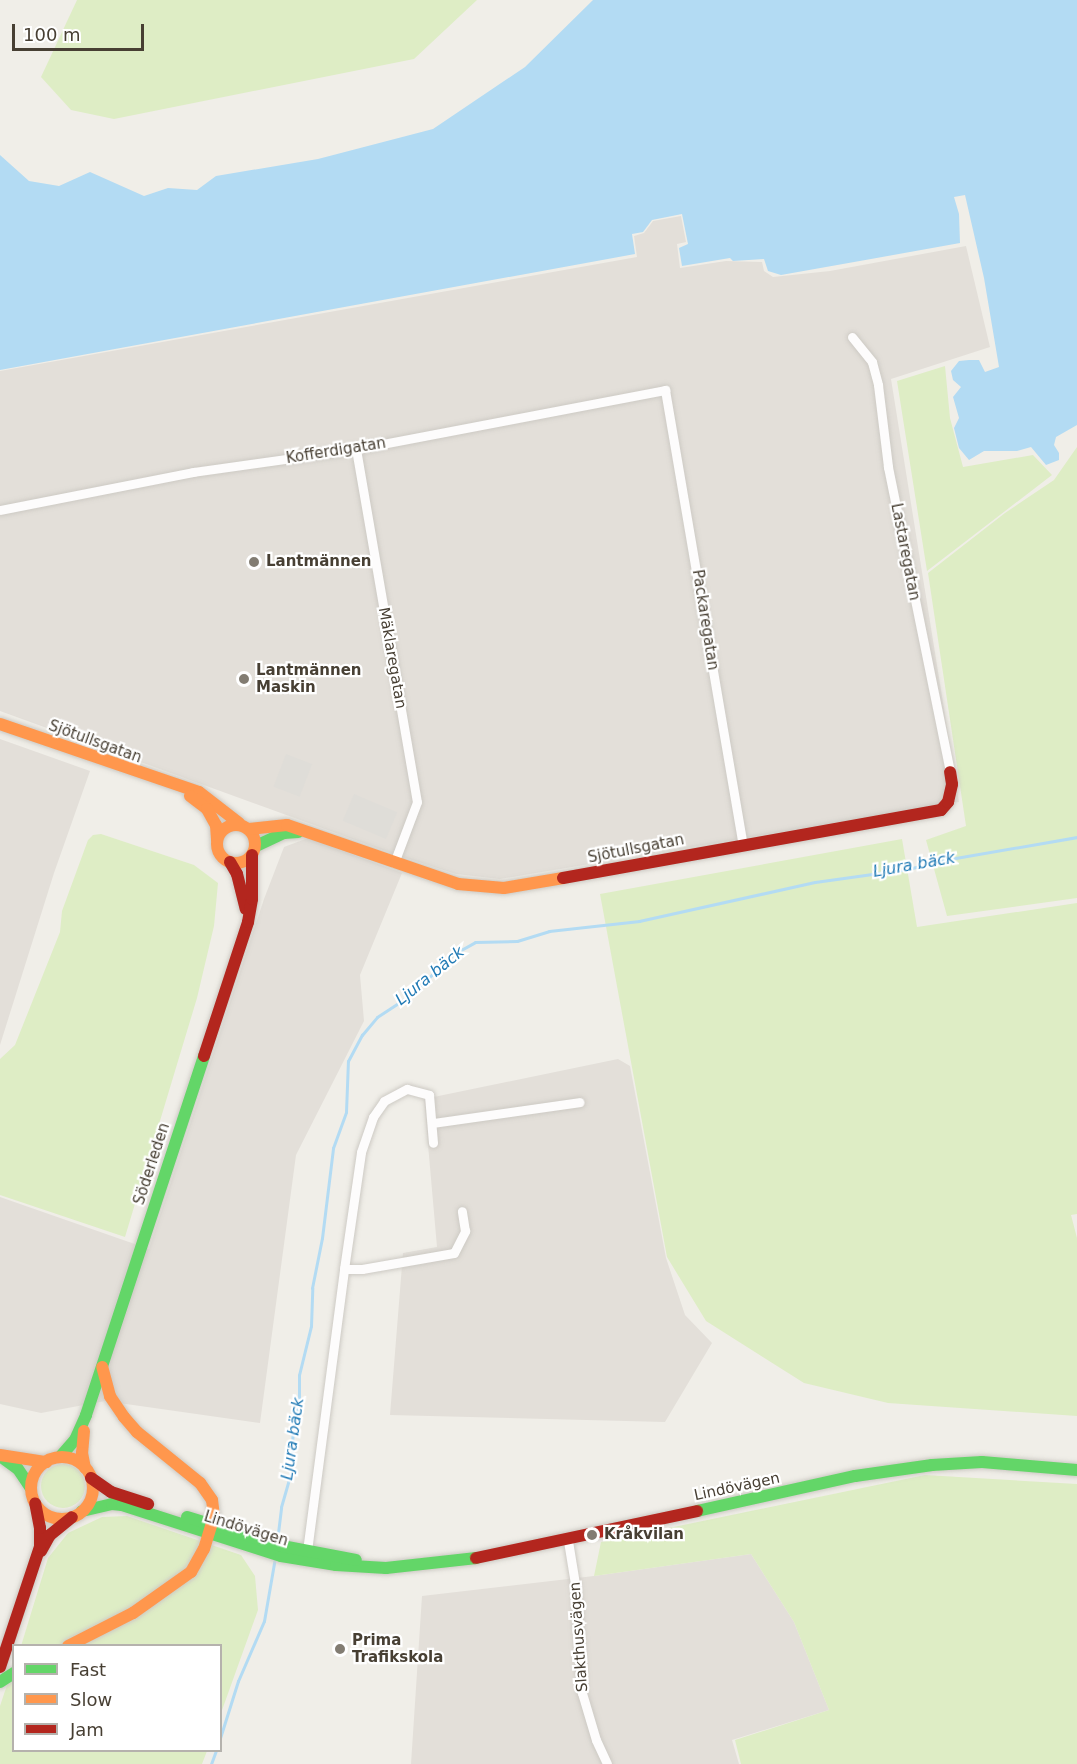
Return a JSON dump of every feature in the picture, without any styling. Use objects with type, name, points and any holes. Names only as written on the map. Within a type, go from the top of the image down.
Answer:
[{"type":"main road","name":"Sjötullsgatan","points":[[0,724],[180,788],[198,792],[244,826],[287,825],[458,884],[504,888],[941,810],[948,802],[950,772]]},
{"type":"main road","name":"Sjötullsgatan","points":[[180,788],[207,809],[216,825],[217,841]]},
{"type":"main road","points":[[254,851],[244,826],[223,830],[217,841],[220,854],[230,862],[243,862],[254,851],[284,833],[302,832]]},
{"type":"main road","name":"Söderleden","points":[[60,1457],[75,1440],[86,1415],[248,922],[252,899],[254,851]]},
{"type":"main road","name":"Söderleden","points":[[230,862],[244,898],[248,922]]},
{"type":"main road","points":[[72,1644],[133,1613],[191,1572],[199,1560],[211,1529],[214,1509],[212,1500],[200,1483],[137,1432],[124,1417],[110,1396],[102,1366]]},
{"type":"main road","name":"Söderleden","points":[[86,1415],[82,1444],[88,1473]]},
{"type":"main road","points":[[0,1456],[46,1461],[60,1457],[74,1460],[88,1473],[91,1496],[77,1514],[50,1534],[36,1561],[0,1667]]},
{"type":"main road","points":[[0,1456],[18,1469],[31,1488],[40,1538],[36,1561]]},
{"type":"main road","points":[[31,1488],[33,1478],[46,1461]]},
{"type":"main road","name":"Lindövägen","points":[[77,1514],[112,1504],[122,1505],[277,1550],[371,1568],[490,1557],[855,1476],[932,1465],[982,1462],[1077,1470]]},
{"type":"main road","name":"Lindövägen","points":[[88,1473],[111,1492],[211,1529]]},
{"type":"main road","points":[[35,1503],[51,1517],[77,1514]]},
{"type":"main road","name":"Lindövägen","points":[[277,1550],[307,1551],[357,1560],[405,1564]]},
{"type":"street","name":"Lastaregatan","points":[[852,337],[872,362],[878,385],[888,467],[950,772]]},
{"type":"street","name":"Kofferdigatan","points":[[0,510],[193,472],[356,449],[665,390],[666,396]]},
{"type":"street","name":"Packaregatan","points":[[666,396],[743,844]]},
{"type":"street","name":"Mäklaregatan","points":[[356,449],[417,801],[394,863]]},
{"type":"street","points":[[307,1551],[344,1269],[362,1152],[373,1117],[384,1101],[407,1089],[429,1095],[433,1143]]},
{"type":"street","points":[[433,1123],[580,1102]]},
{"type":"street","points":[[344,1269],[362,1269],[454,1253],[465,1231],[462,1211]]},
{"type":"street","name":"Slakthusvägen","points":[[568,1541],[576,1590],[582,1694],[596,1740],[607,1764]]},
{"type":"shaded area","points":[[681,216],[686,242],[677,244],[680,268],[726,261],[762,262],[764,271],[773,277],[830,271],[966,246],[990,347],[891,379],[959,802],[500,879],[456,874],[394,854],[0,711],[0,371],[637,257],[634,236],[644,233],[653,221]]},
{"type":"shaded area","points":[[0,739],[90,771],[54,873],[0,1045]]},
{"type":"shaded area","points":[[286,754],[312,764],[300,797],[273,787]]},
{"type":"shaded area","points":[[354,794],[397,812],[386,839],[343,821]]},
{"type":"shaded area","points":[[308,838],[402,873],[360,975],[364,1021],[296,1155],[260,1423],[105,1401],[41,1413],[0,1404],[0,1197],[149,1249],[264,899],[284,847]]},
{"type":"shaded area","points":[[618,1059],[630,1066],[666,1258],[685,1315],[712,1343],[665,1422],[390,1415],[403,1253],[437,1247],[424,1099]]},
{"type":"shaded area","points":[[751,1554],[794,1622],[829,1710],[732,1740],[739,1764],[411,1764],[422,1596],[594,1576]]},
{"type":"green space","points":[[77,0],[477,0],[414,59],[114,119],[71,110],[41,77]]},
{"type":"green space","points":[[945,366],[950,418],[963,467],[1033,455],[1052,475],[927,571],[897,381]]},
{"type":"green space","points":[[1077,447],[1077,898],[947,916],[926,840],[966,826],[928,573],[1005,513],[1054,480]]},
{"type":"green space","points":[[101,834],[194,865],[218,883],[214,926],[197,998],[125,1237],[0,1195],[0,1059],[15,1045],[60,932],[62,911],[88,840],[93,835]]},
{"type":"green space","points":[[902,839],[917,927],[1077,903],[1077,1214],[1071,1215],[1077,1238],[1077,1416],[888,1403],[804,1383],[706,1321],[667,1257],[600,894]]},
{"type":"green space","points":[[63,1464],[79,1470],[85,1486],[79,1502],[63,1508],[47,1502],[41,1486],[47,1470]]},
{"type":"green space","points":[[925,1475],[1077,1484],[1077,1764],[741,1764],[735,1740],[829,1710],[794,1622],[751,1554],[594,1576],[601,1542]]},
{"type":"green space","points":[[127,1516],[241,1555],[255,1576],[258,1610],[222,1710],[222,1644],[22,1644],[48,1558],[68,1533],[102,1517]]},
{"type":"green space","points":[[12,1670],[12,1752],[207,1752],[202,1764],[0,1764],[0,1706]]},
{"type":"water","points":[[593,0],[1077,0],[1077,425],[1056,437],[1054,445],[1059,453],[1059,460],[1046,465],[1031,447],[1017,451],[984,451],[969,460],[959,448],[954,428],[959,418],[953,397],[961,387],[953,380],[951,371],[959,361],[969,360],[979,360],[985,372],[999,367],[984,278],[965,195],[954,197],[959,214],[960,243],[781,275],[768,271],[764,259],[733,261],[730,258],[682,266],[679,248],[688,244],[682,214],[652,220],[643,232],[632,234],[635,254],[0,370],[0,155],[29,181],[59,186],[90,172],[144,196],[168,188],[197,190],[216,176],[318,159],[433,129],[525,67]]},
{"type":"waterway","name":"Ljura bäck","points":[[277,1541],[281,1507],[291,1473],[293,1424],[299,1403],[299,1375],[311,1326],[312,1288],[322,1238],[333,1148],[346,1112],[348,1061],[362,1035],[377,1017],[412,994],[452,955],[475,942],[517,941],[549,931],[639,921],[815,882],[908,869],[944,860],[1077,837]]},
{"type":"waterway","name":"Ljura bäck","points":[[222,1732],[238,1681],[264,1621],[275,1557]]},
{"type":"waterway","name":"Ljura bäck","points":[[211,1764],[215,1752]]},
{"type":"traffic: fast","points":[[256,846],[284,833],[298,832]]},
{"type":"traffic: fast","points":[[60,1457],[75,1440],[86,1415],[204,1056]]},
{"type":"traffic: fast","points":[[4,1459],[18,1469],[31,1488]]},
{"type":"traffic: fast","points":[[697,1511],[855,1476],[932,1465],[982,1462],[1077,1470]]},
{"type":"traffic: fast","points":[[82,1511],[112,1504],[122,1505],[281,1556],[336,1565],[386,1568],[476,1558]]},
{"type":"traffic: fast","points":[[187,1517],[282,1546],[356,1560]]},
{"type":"traffic: fast","points":[[0,1682],[12,1674]]},
{"type":"traffic: slow","points":[[0,724],[199,792],[239,823]]},
{"type":"traffic: slow","points":[[190,796],[207,809],[216,825],[217,840]]},
{"type":"traffic: slow","points":[[236,825],[250,830],[255,844],[250,858],[236,863],[222,858],[217,844],[222,830],[236,825]]},
{"type":"traffic: slow","points":[[249,829],[287,825],[458,884],[504,888],[563,878]]},
{"type":"traffic: slow","points":[[72,1644],[133,1613],[191,1572],[204,1549],[214,1516],[212,1500],[200,1483],[137,1432],[124,1417],[110,1396],[102,1367]]},
{"type":"traffic: slow","points":[[84,1431],[82,1453],[85,1468]]},
{"type":"traffic: slow","points":[[0,1455],[46,1462]]},
{"type":"traffic: slow","points":[[62,1457],[84,1466],[93,1488],[84,1510],[62,1519],[40,1510],[31,1488],[40,1466],[62,1457]]},
{"type":"traffic: jam","points":[[563,878],[941,810],[948,802],[952,784],[950,772]]},
{"type":"traffic: jam","points":[[204,1056],[248,922],[252,899],[252,855]]},
{"type":"traffic: jam","points":[[230,862],[237,874],[246,909]]},
{"type":"traffic: jam","points":[[91,1478],[111,1492],[148,1504]]},
{"type":"traffic: jam","points":[[0,1667],[40,1547],[40,1528],[35,1503]]},
{"type":"traffic: jam","points":[[476,1558],[697,1511]]},
{"type":"traffic: jam","points":[[41,1551],[50,1535],[72,1517]]},
{"type":"place","name":"Lantmännen","points":[[254,562]]},
{"type":"place","name":"Lantmännen Maskin","points":[[244,679]]},
{"type":"place","name":"Kråkvilan","points":[[592,1535]]},
{"type":"place","name":"Prima Trafikskola","points":[[340,1649]]}]
